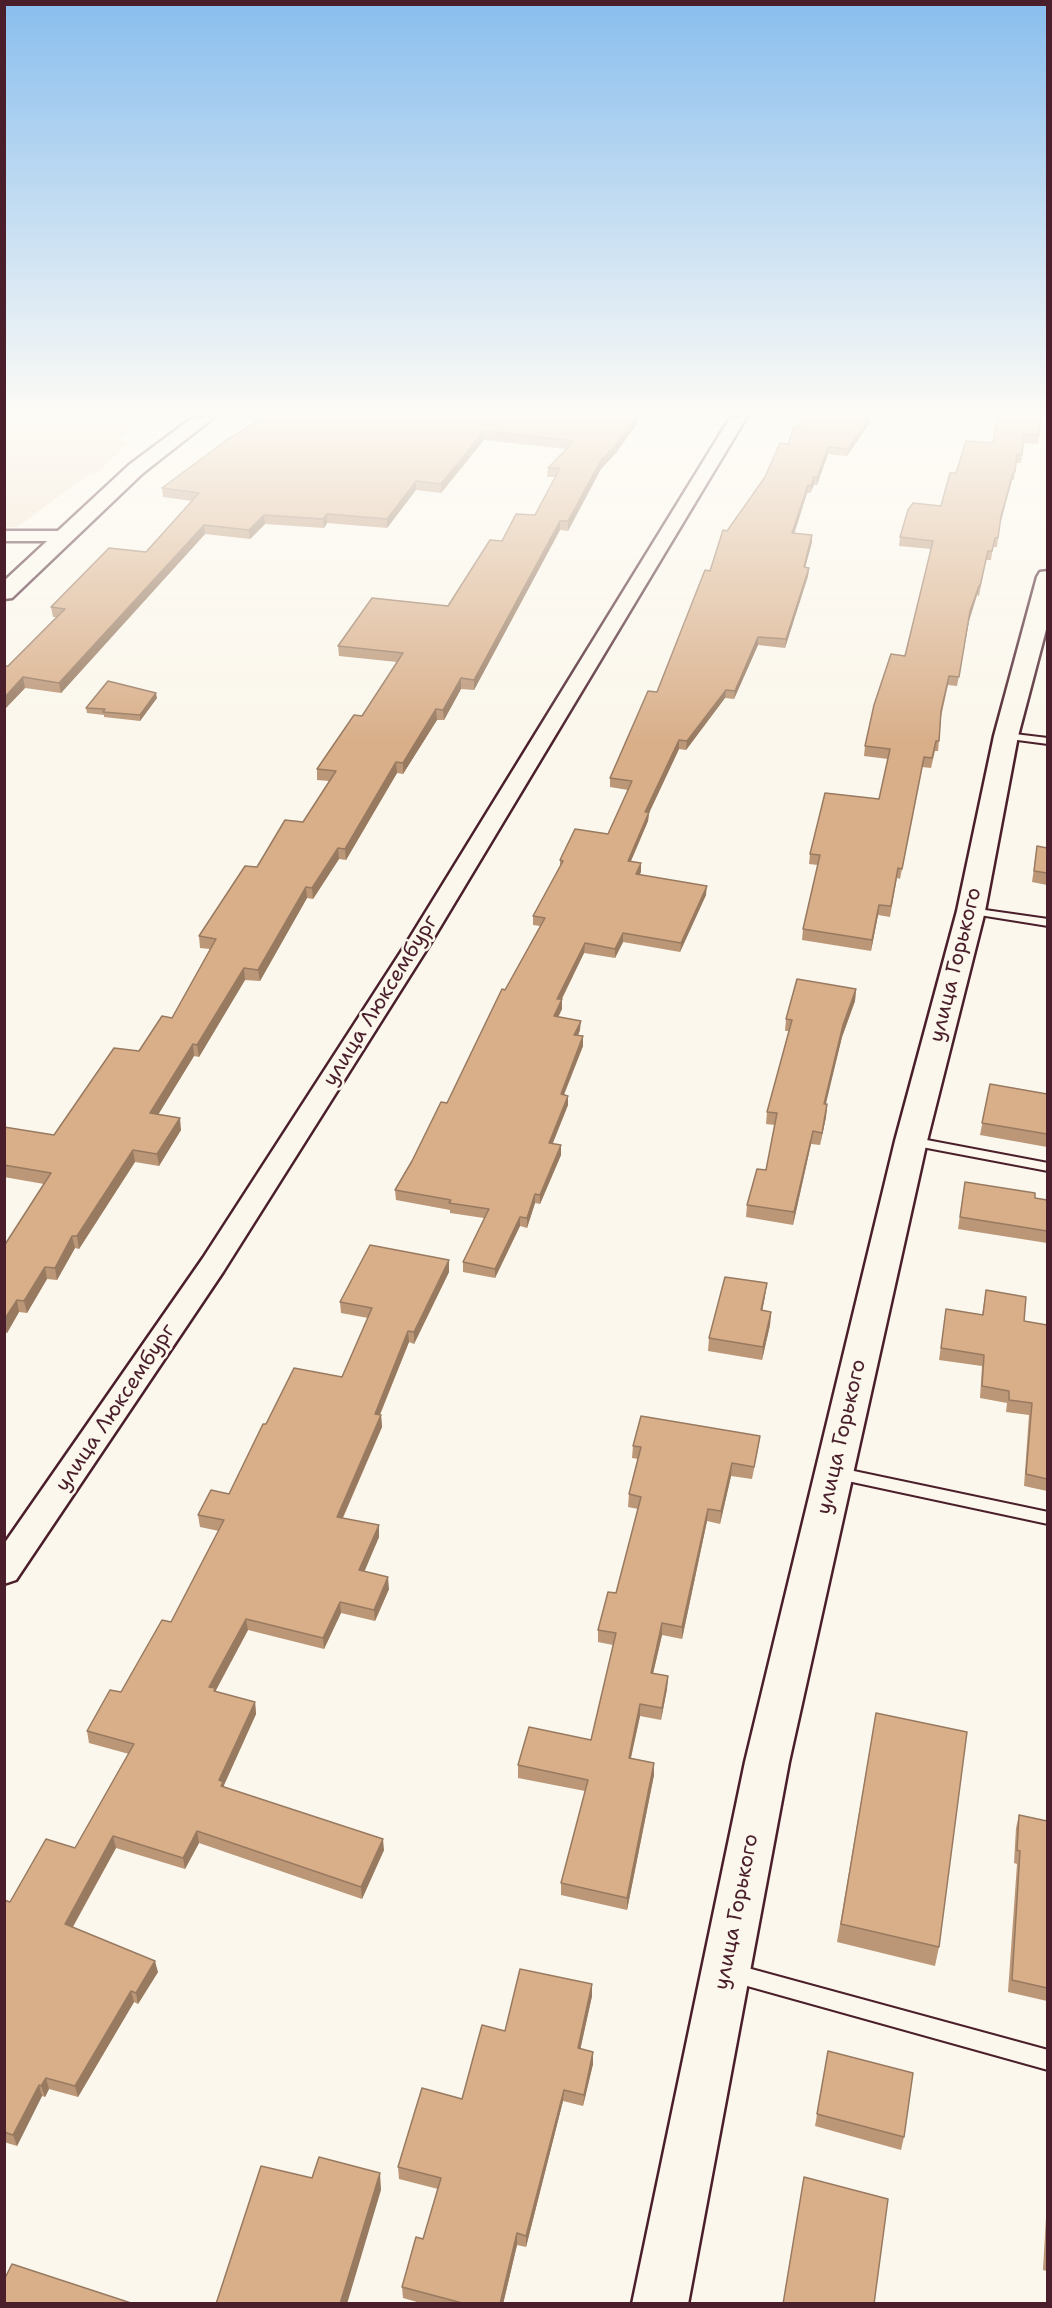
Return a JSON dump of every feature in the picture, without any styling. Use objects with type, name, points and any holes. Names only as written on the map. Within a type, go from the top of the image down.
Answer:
[{"type":"street","points":[[4,592],[73,526]]},
{"type":"street","name":"улица Люксембург","points":[[4,1571],[213,1265],[411,954],[672,526]]},
{"type":"street","points":[[4,536],[62,536]]},
{"type":"street","name":"улица Горького","points":[[660,2304],[767,1762],[911,1142],[971,911],[1006,736],[1047,577]]},
{"type":"lane","points":[[1006,736],[1047,741]]},
{"type":"lane","points":[[971,911],[1047,923]]},
{"type":"lane","points":[[911,1142],[1047,1167]]},
{"type":"lane","points":[[833,1472],[1047,1518]]},
{"type":"lane","points":[[725,1971],[1047,2060]]},
{"type":"building","points":[[170,526],[203,526],[59,683],[23,677],[4,698],[4,666],[8,666],[65,609],[51,607],[109,548],[146,552]]},
{"type":"building","points":[[210,526],[253,526],[249,530]]},
{"type":"building","points":[[510,526],[557,526],[474,680],[461,678],[443,710],[436,709],[403,763],[396,762],[345,849],[338,848],[312,888],[306,887],[258,970],[244,968],[197,1045],[193,1044],[150,1113],[180,1118],[157,1154],[133,1150],[77,1236],[72,1236],[55,1268],[45,1267],[24,1301],[17,1300],[4,1320],[4,1246],[51,1173],[4,1165],[4,1127],[54,1135],[114,1048],[139,1051],[162,1016],[172,1018],[216,939],[199,936],[245,866],[257,867],[285,820],[303,822],[336,771],[317,769],[354,715],[362,716],[403,653],[338,646],[372,598],[448,606],[490,540],[502,541]]},
{"type":"building","points":[[731,526],[794,526],[792,533],[812,535],[804,567],[809,568],[786,639],[758,637],[735,691],[726,690],[687,741],[679,740],[645,812],[649,812],[628,861],[641,863],[636,874],[707,886],[681,943],[623,933],[615,949],[585,943],[557,999],[562,999],[554,1016],[581,1021],[574,1035],[583,1036],[561,1094],[568,1096],[549,1143],[561,1145],[540,1195],[535,1194],[527,1218],[520,1217],[495,1269],[463,1262],[489,1209],[449,1203],[451,1200],[395,1190],[441,1102],[447,1103],[502,989],[505,990],[545,918],[533,916],[563,861],[560,860],[575,829],[608,834],[632,781],[610,778],[648,691],[657,692],[705,570],[710,571],[723,530],[727,531]]},
{"type":"building","points":[[903,526],[1000,526],[998,538],[995,538],[992,551],[988,551],[980,586],[970,611],[959,677],[949,676],[941,711],[939,741],[936,741],[932,758],[924,757],[902,869],[898,868],[891,906],[879,905],[872,940],[803,929],[820,855],[810,854],[825,793],[879,799],[890,749],[865,746],[874,705],[891,654],[905,656],[933,541],[900,537]]},
{"type":"building","points":[[108,681],[156,693],[140,715],[86,708]]},
{"type":"building","points":[[1037,846],[1047,848],[1047,873],[1034,871]]},
{"type":"building","points":[[797,979],[856,989],[843,1025],[824,1104],[827,1104],[822,1133],[813,1131],[794,1212],[747,1205],[757,1169],[766,1170],[777,1113],[767,1112],[792,1020],[786,1019]]},
{"type":"building","points":[[990,1084],[1047,1094],[1047,1134],[982,1123]]},
{"type":"building","points":[[965,1182],[1035,1193],[1035,1198],[1047,1200],[1047,1231],[960,1217]]},
{"type":"building","points":[[370,1245],[449,1260],[414,1332],[408,1331],[375,1414],[381,1415],[337,1517],[379,1525],[359,1570],[388,1577],[374,1610],[340,1602],[323,1638],[246,1619],[209,1687],[215,1688],[214,1691],[255,1702],[219,1780],[223,1782],[221,1786],[383,1839],[361,1887],[197,1831],[183,1858],[113,1836],[65,1924],[155,1961],[136,1993],[131,1991],[75,2086],[46,2078],[41,2086],[39,2085],[13,2135],[4,2132],[4,1900],[10,1902],[46,1839],[75,1848],[134,1744],[87,1731],[110,1690],[121,1692],[162,1620],[171,1622],[224,1520],[198,1515],[211,1490],[229,1494],[263,1424],[266,1424],[294,1368],[342,1377],[372,1308],[340,1302]]},
{"type":"building","points":[[725,1277],[767,1283],[761,1310],[771,1312],[763,1347],[709,1338]]},
{"type":"building","points":[[986,1290],[1026,1297],[1024,1321],[1047,1325],[1047,1479],[1026,1474],[1032,1403],[1009,1400],[1009,1391],[982,1386],[984,1355],[941,1348],[946,1309],[983,1315]]},
{"type":"building","points":[[641,1416],[760,1436],[754,1467],[732,1463],[721,1511],[708,1509],[682,1627],[662,1623],[651,1673],[668,1676],[662,1708],[640,1704],[629,1758],[654,1763],[627,1898],[561,1883],[588,1780],[518,1765],[529,1727],[591,1740],[616,1633],[598,1630],[608,1592],[616,1593],[641,1497],[629,1494],[641,1447],[633,1446]]},
{"type":"building","points":[[876,1713],[967,1732],[939,1947],[841,1924]]},
{"type":"building","points":[[1019,1815],[1047,1821],[1047,1988],[1012,1980],[1020,1851],[1017,1850]]},
{"type":"building","points":[[520,1969],[592,1984],[578,2048],[593,2052],[584,2095],[564,2090],[526,2236],[517,2233],[500,2304],[466,2304],[402,2287],[416,2237],[423,2239],[441,2178],[398,2167],[422,2088],[462,2099],[482,2025],[505,2031]]},
{"type":"building","points":[[828,2051],[913,2073],[904,2137],[817,2114]]},
{"type":"building","points":[[319,2157],[380,2173],[340,2304],[216,2304],[261,2166],[312,2178]]},
{"type":"building","points":[[804,2177],[888,2199],[874,2304],[783,2304]]},
{"type":"building","points":[[12,2264],[134,2304],[4,2304],[4,2280]]}]
